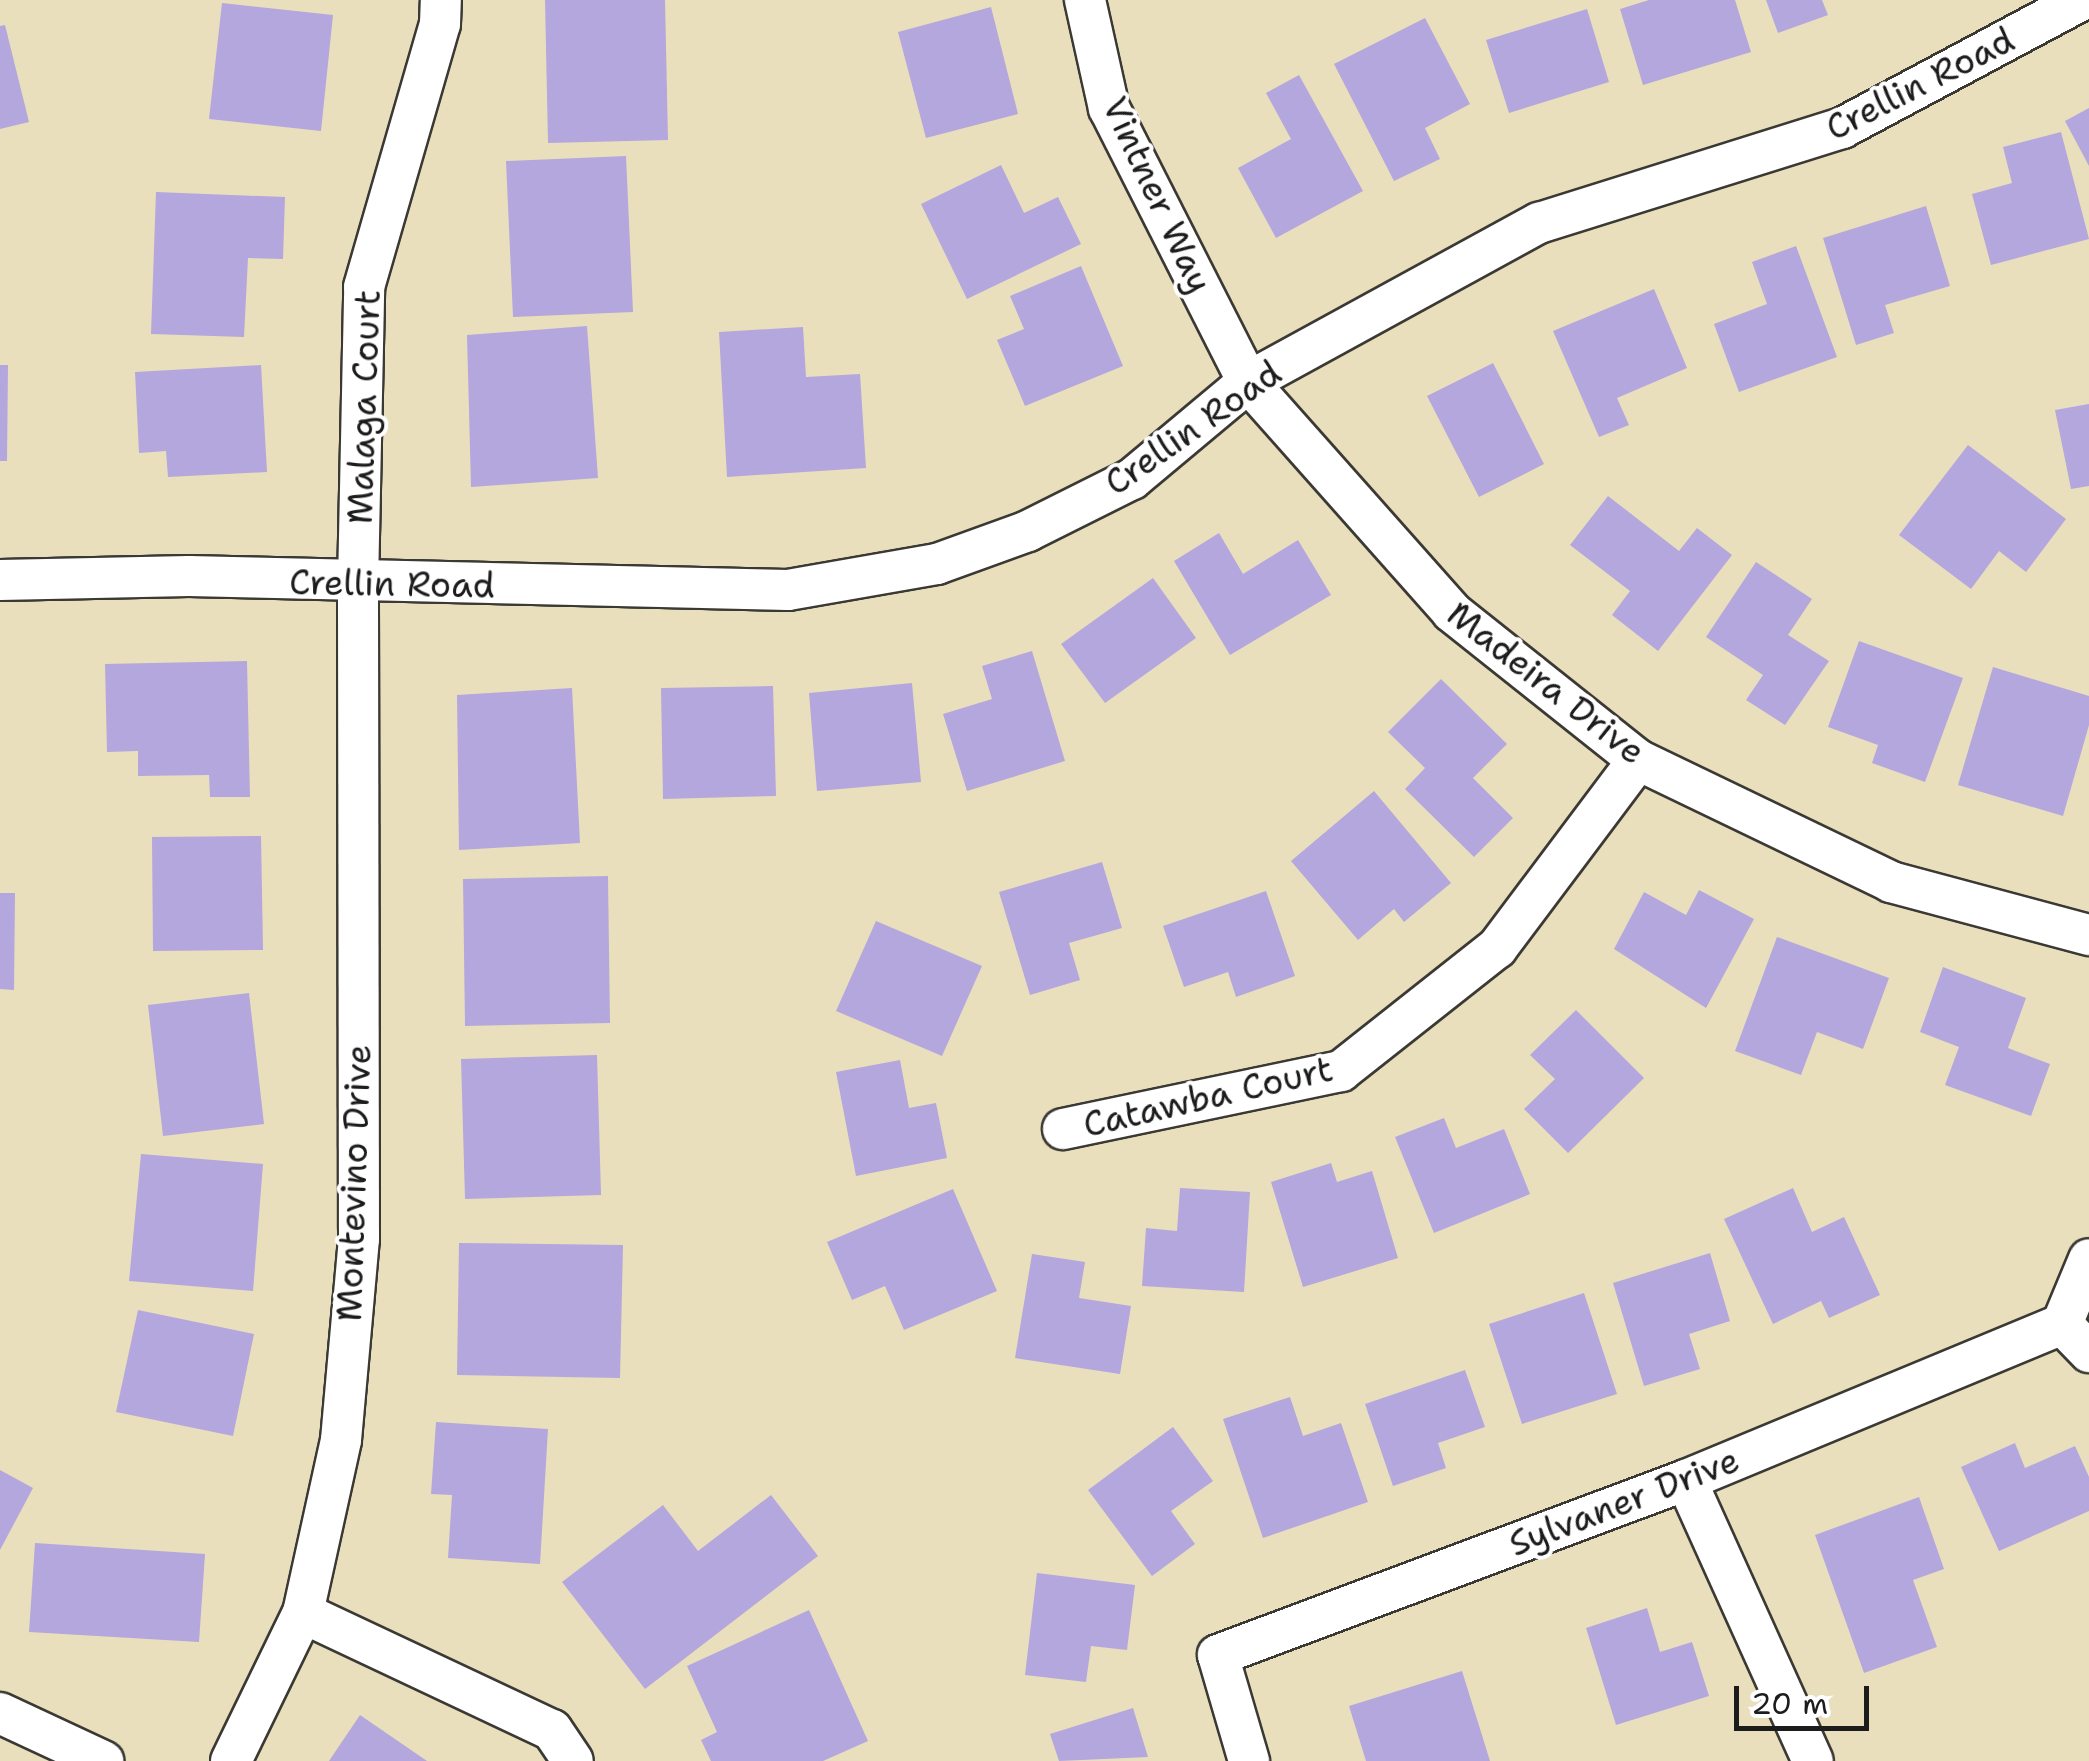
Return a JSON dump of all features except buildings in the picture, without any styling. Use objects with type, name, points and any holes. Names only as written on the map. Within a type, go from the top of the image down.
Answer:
[{"type":"street","name":"Malaga Court","points":[[358,585],[364,287],[440,24],[441,0]]},
{"type":"street","name":"Vintner Way","points":[[1085,0],[1109,108],[1248,382]]},
{"type":"street","name":"Crellin Road","points":[[0,580],[189,576],[358,585],[788,590],[937,564],[1028,531],[1132,479],[1248,382],[1539,223],[1842,128],[2082,0]]},
{"type":"street","name":"Madeira Drive","points":[[1248,382],[1452,612],[1638,760],[1890,882],[2089,935]]},
{"type":"street","name":"Montevino Drive","points":[[232,1761],[303,1613],[341,1440],[359,1239],[358,585]]},
{"type":"street","name":"Catawba Court","points":[[1063,1129],[1341,1071],[1497,948],[1638,760]]},
{"type":"street","name":"Sylvaner Drive","points":[[1249,1761],[1218,1655],[2076,1338],[2089,1259]]},
{"type":"street","points":[[1686,1480],[1814,1761]]},
{"type":"street","points":[[303,1613],[552,1730],[573,1761]]},
{"type":"street","points":[[0,1713],[103,1761]]}]
